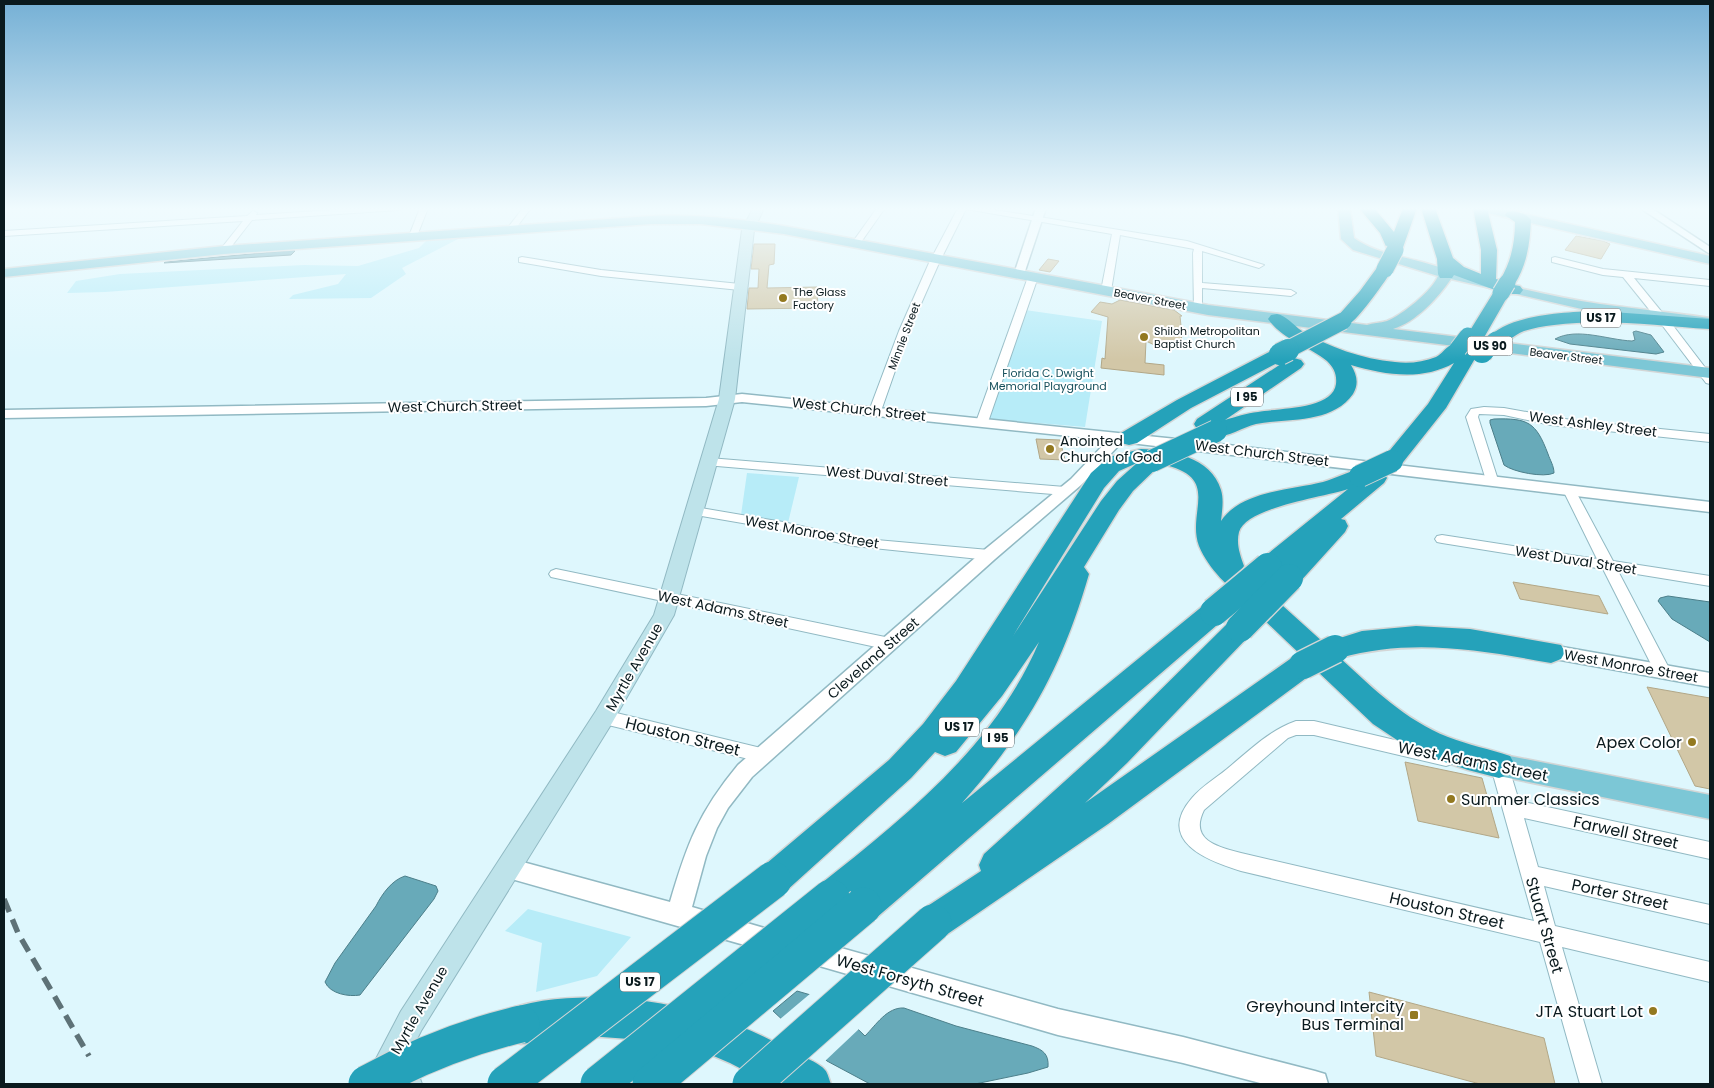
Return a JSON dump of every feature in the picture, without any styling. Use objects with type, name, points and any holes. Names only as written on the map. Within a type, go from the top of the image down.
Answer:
[{"type":"highway","name":"I 95","points":[[651,1084],[847,902],[896,845],[934,810],[968,774],[1009,722],[1031,688],[1048,656],[1084,553],[1095,528],[1117,496],[1152,461],[1208,430],[1287,359],[1347,321],[1390,259]]},
{"type":"highway","points":[[1444,259],[1446,266],[1500,287]]},
{"type":"highway","points":[[1492,259],[1500,287]]},
{"type":"highway","points":[[1309,341],[1358,362],[1400,368],[1436,364],[1446,360],[1476,341],[1500,287],[1518,259]]},
{"type":"highway","name":"US 17","points":[[1376,472],[1427,420],[1444,397],[1476,341],[1504,333],[1520,325],[1547,320],[1590,318],[1662,319],[1710,324]]},
{"type":"highway","points":[[1208,430],[1247,420],[1317,410],[1339,399],[1346,385],[1345,371],[1331,355],[1286,328],[1277,319]]},
{"type":"highway","points":[[1124,438],[1184,404],[1287,359]]},
{"type":"highway","points":[[773,880],[900,769],[934,733],[971,681],[1090,490],[1105,469],[1116,461],[1131,456],[1156,456],[1183,462],[1199,472],[1208,485],[1211,495],[1208,531],[1212,548],[1224,568],[1395,725],[1435,746],[1500,765]]},
{"type":"highway","points":[[751,1084],[933,923],[1116,754],[1240,628],[1279,573],[1376,472]]},
{"type":"highway","points":[[1252,595],[1233,571],[1226,551],[1226,535],[1235,519],[1247,509],[1259,504],[1332,486],[1376,472]]},
{"type":"highway","name":"US 17","points":[[506,1084],[773,880],[887,796],[918,769],[961,726],[1000,678],[1095,528]]},
{"type":"highway","name":"I 95","points":[[599,1084],[847,902],[1214,612],[1279,573]]},
{"type":"highway","points":[[933,923],[1096,814],[1304,665],[1335,649],[1381,638],[1427,636],[1478,640],[1551,652]]},
{"type":"highway","points":[[382,1083],[411,1061],[487,1032],[520,1024],[582,1016],[614,1017],[666,1023],[700,1031],[736,1044],[810,1084]]},
{"type":"main road","name":"Beaver Street","points":[[4,273],[137,259]]},
{"type":"main road","name":"Myrtle Avenue","points":[[382,1083],[420,1006],[604,717],[664,615],[727,400],[744,259]]},
{"type":"main road","name":"Beaver Street","points":[[940,259],[1197,308],[1277,319],[1347,321],[1708,375]]},
{"type":"main road","points":[[1347,321],[1375,328],[1394,322],[1438,288],[1445,279],[1446,266],[1403,259]]},
{"type":"main road","name":"Beaver Street","points":[[4,267],[85,264]]},
{"type":"main road","points":[[1500,287],[1582,306],[1662,319]]},
{"type":"main road","name":"West Adams Street","points":[[1500,765],[1710,808]]},
{"type":"street","name":"Minnie Street","points":[[875,411],[904,331],[936,259]]},
{"type":"street","points":[[1019,274],[1024,259]]},
{"type":"street","points":[[1106,291],[1112,259]]},
{"type":"street","points":[[1197,308],[1198,259]]},
{"type":"street","points":[[1237,259],[1259,265]]},
{"type":"street","points":[[522,260],[601,273],[740,287]]},
{"type":"street","points":[[1555,260],[1603,272],[1710,283]]},
{"type":"street","points":[[1626,274],[1708,375]]},
{"type":"street","points":[[982,422],[1034,277]]},
{"type":"street","points":[[1197,285],[1291,293]]},
{"type":"street","name":"West Church Street","points":[[4,414],[706,402],[742,398],[982,422],[1492,480],[1710,507]]},
{"type":"street","name":"West Ashley Street","points":[[1492,480],[1472,417],[1476,411],[1524,414],[1550,421],[1710,438]]},
{"type":"street","name":"Cleveland Street","points":[[678,914],[698,848],[709,821],[722,800],[745,771],[1124,438]]},
{"type":"street","name":"West Duval Street","points":[[709,462],[1065,491]]},
{"type":"street","points":[[1569,490],[1663,672]]},
{"type":"street","name":"West Monroe Street","points":[[695,512],[783,526],[854,542],[989,555]]},
{"type":"street","name":"West Duval Street","points":[[1442,539],[1710,581]]},
{"type":"street","name":"West Adams Street","points":[[556,574],[890,644]]},
{"type":"street","name":"West Monroe Street","points":[[1551,652],[1710,680]]},
{"type":"street","name":"Houston Street","points":[[604,717],[761,755]]},
{"type":"street","name":"West Adams Street","points":[[1190,836],[1190,817],[1198,804],[1282,733],[1296,728],[1307,727],[1363,738],[1426,756],[1500,765]]},
{"type":"street","name":"Stuart Street","points":[[1500,765],[1591,1084]]},
{"type":"street","name":"Farwell Street","points":[[1512,808],[1710,850]]},
{"type":"street","name":"Houston Street","points":[[1190,836],[1208,851],[1230,859],[1710,972]]},
{"type":"street","name":"West Forsyth Street","points":[[508,868],[678,914],[1058,1022],[1191,1052],[1315,1084]]},
{"type":"street","name":"Porter Street","points":[[1531,874],[1710,914]]},
{"type":"green space","points":[[382,259],[420,259],[402,268],[406,274],[371,298],[289,299],[293,295],[338,284],[346,274],[105,292],[67,293],[76,281],[120,274],[304,265],[358,266]]},
{"type":"green space","name":"Florida C. Dwight Memorial Playground","points":[[1025,310],[1102,321],[1085,427],[988,419]]},
{"type":"green space","points":[[747,473],[799,477],[788,523],[741,515]]},
{"type":"green space","points":[[528,909],[631,937],[597,976],[536,992],[542,943],[505,931]]},
{"type":"shaded area","points":[[199,259],[231,259],[164,263]]},
{"type":"shaded area","points":[[1633,332],[1651,335],[1664,352],[1656,354],[1570,344],[1555,339],[1573,334],[1583,334],[1632,341],[1635,340]]},
{"type":"shaded area","points":[[1490,420],[1523,421],[1535,429],[1544,443],[1553,465],[1554,473],[1543,475],[1529,474],[1504,465],[1490,423]]},
{"type":"shaded area","points":[[1668,596],[1710,602],[1710,642],[1672,619],[1658,601],[1660,598]]},
{"type":"shaded area","points":[[405,876],[436,886],[438,891],[434,899],[360,995],[351,996],[335,992],[325,982],[335,963],[384,892],[392,884]]},
{"type":"shaded area","points":[[797,991],[828,1000],[865,1036],[892,1010],[904,1008],[956,1026],[1032,1046],[1042,1051],[1046,1056],[1048,1067],[975,1084],[870,1084],[827,1061],[773,1011]]},
{"type":"pier","points":[[811,993],[829,998],[860,1028],[824,1062],[779,1020]]},
{"type":"building","name":"The Glass Factory","points":[[752,259],[774,259],[774,264],[769,265],[767,288],[817,287],[818,308],[747,309],[749,288],[758,288],[759,269],[751,269]]},
{"type":"building","points":[[1048,259],[1059,261],[1050,272],[1039,270]]},
{"type":"building","name":"Shiloh Metropolitan Baptist Church","points":[[1120,300],[1174,310],[1182,316],[1180,316],[1182,336],[1180,343],[1183,348],[1163,349],[1146,341],[1145,363],[1164,365],[1164,375],[1101,368],[1102,358],[1105,359],[1108,317],[1091,312],[1100,302],[1112,304]]},
{"type":"building","name":"Anointed Church of God","points":[[1036,439],[1060,440],[1065,460],[1040,459]]},
{"type":"building","points":[[1513,582],[1599,596],[1608,614],[1520,599]]},
{"type":"building","name":"Apex Color","points":[[1647,687],[1710,698],[1710,789],[1695,786]]},
{"type":"building","name":"Summer Classics","points":[[1405,762],[1482,778],[1499,838],[1418,821]]},
{"type":"building","name":"Greyhound Intercity Bus Terminal","points":[[1369,992],[1544,1038],[1555,1084],[1480,1084],[1376,1056]]},
{"type":"railway","points":[[4,899],[18,933],[89,1056]]},
{"type":"place","name":"The Glass Factory","points":[[783,298]]},
{"type":"place","name":"Shiloh Metropolitan Baptist Church","points":[[1144,337]]},
{"type":"place","name":"Anointed Church of God","points":[[1050,449]]},
{"type":"place","name":"Apex Color","points":[[1692,742]]},
{"type":"place","name":"Summer Classics","points":[[1451,799]]},
{"type":"place","name":"JTA Stuart Lot","points":[[1653,1011]]},
{"type":"place","name":"Greyhound Intercity Bus Terminal","points":[[1414,1015]]}]
